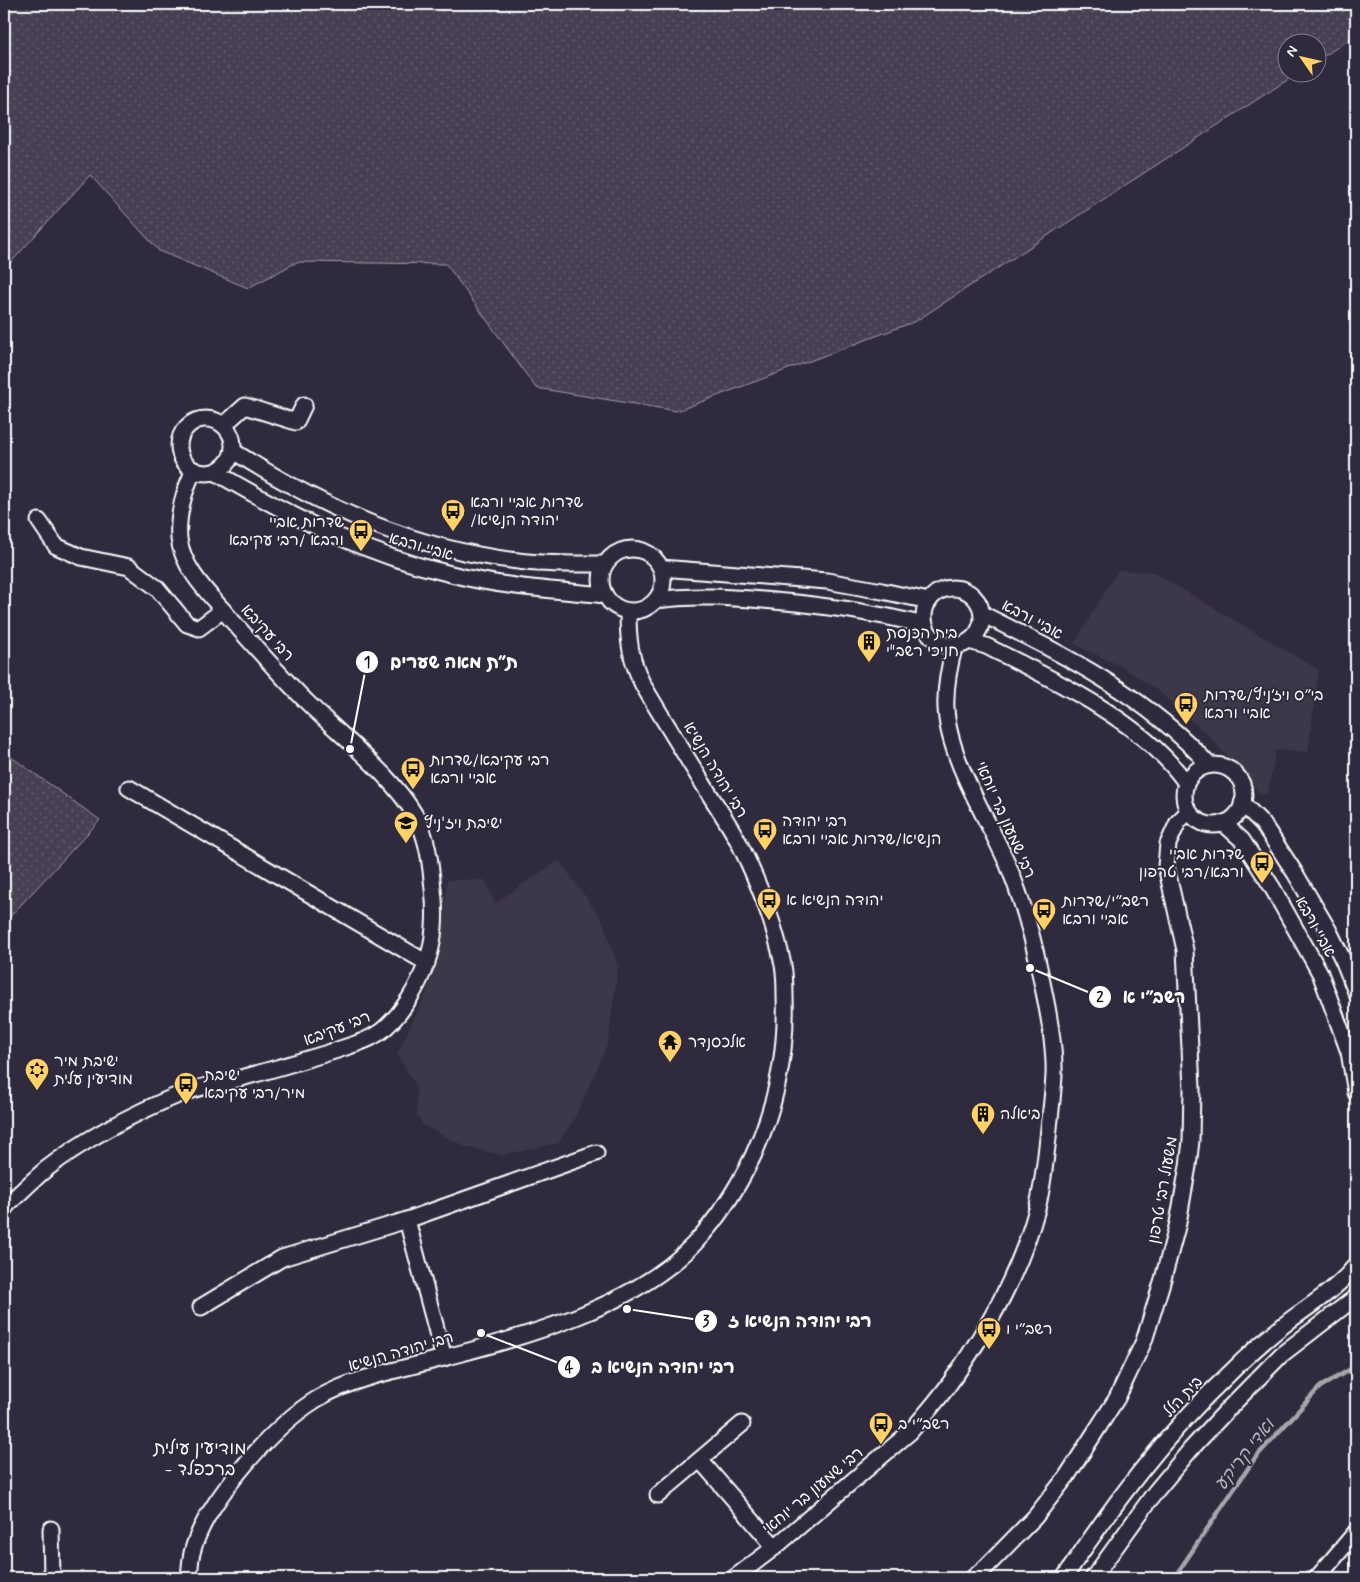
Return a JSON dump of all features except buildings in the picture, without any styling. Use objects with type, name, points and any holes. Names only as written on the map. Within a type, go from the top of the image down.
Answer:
[{"type":"street","points":[[224,425],[245,406],[296,422],[304,405]]},
{"type":"street","points":[[212,419],[224,425],[230,432],[233,441],[233,451],[230,460],[221,469],[215,472],[203,473],[194,470],[184,462],[179,450],[180,439],[184,430],[195,421],[212,419]]},
{"type":"street","name":"אביי ורבא","points":[[233,451],[270,475],[334,509],[384,529],[431,544],[458,551],[517,561],[605,564]]},
{"type":"street","name":"רבי עקיבא","points":[[4,1209],[8,1203],[46,1170],[81,1144],[124,1120],[188,1092],[276,1069],[359,1043],[384,1030],[413,992],[427,963],[433,932],[435,905],[431,866],[422,828],[406,802],[384,776],[267,661],[196,578],[185,559],[179,541],[182,502],[188,481],[194,470]]},
{"type":"street","name":"אביי ורבא","points":[[215,472],[323,531],[376,552],[452,575],[514,586],[605,595]]},
{"type":"street","points":[[39,521],[56,546],[81,557],[129,567],[157,588],[187,624],[200,628],[223,610]]},
{"type":"street","points":[[636,549],[650,554],[661,568],[663,581],[661,592],[656,600],[642,610],[628,611],[617,608],[609,602],[600,581],[605,564],[609,558],[620,551],[636,549]]},
{"type":"street","points":[[661,568],[827,581],[929,601]]},
{"type":"street","points":[[962,643],[973,638],[980,628],[981,608],[975,597],[964,589],[947,588],[935,594],[925,608],[925,625],[929,634],[936,641],[946,645],[962,643],[986,646],[1084,697],[1148,742],[1174,766],[1186,784]]},
{"type":"street","points":[[656,600],[702,596],[814,604],[878,614],[925,625]]},
{"type":"street","name":"רבי יהודה הנשיא","points":[[189,1578],[193,1552],[206,1520],[230,1483],[247,1462],[287,1422],[318,1398],[353,1383],[560,1323],[633,1289],[662,1271],[693,1245],[724,1207],[759,1142],[776,1094],[786,1012],[784,968],[776,933],[759,886],[740,844],[643,685],[633,665],[628,641],[628,611]]},
{"type":"street","name":"אביי ורבא","points":[[982,614],[1111,683],[1165,722],[1209,765]]},
{"type":"street","name":"רבי שמעון בר יוחאי","points":[[734,1578],[775,1547],[910,1432],[950,1384],[973,1350],[1008,1286],[1037,1209],[1044,1169],[1054,1074],[1048,1009],[1026,912],[1008,865],[952,745],[946,709],[947,686],[962,643]]},
{"type":"street","points":[[1209,765],[1219,765],[1228,768],[1236,775],[1241,784],[1243,793],[1242,803],[1238,811],[1223,823],[1204,823],[1189,812],[1185,803],[1184,793],[1186,784],[1195,772],[1209,765]]},
{"type":"street","points":[[129,788],[427,963]]},
{"type":"street","name":"אביי ורבא","points":[[1242,803],[1263,824],[1295,873],[1329,931],[1356,992]]},
{"type":"street","name":"משעול רבי טרפון","points":[[973,1578],[1034,1517],[1067,1476],[1117,1398],[1144,1341],[1163,1280],[1178,1223],[1191,1141],[1192,1088],[1185,950],[1166,866],[1168,844],[1178,822],[1189,812]]},
{"type":"street","name":"אביי ורבא","points":[[1223,823],[1242,840],[1256,860],[1316,966],[1335,1011],[1349,1052],[1356,1093]]},
{"type":"street","points":[[201,1307],[282,1258],[407,1220],[596,1153]]},
{"type":"street","points":[[407,1220],[444,1358]]},
{"type":"street","name":"בית הלל","points":[[1064,1578],[1108,1515],[1181,1424],[1228,1375],[1276,1331],[1338,1284],[1356,1265]]},
{"type":"street","points":[[1093,1578],[1156,1491],[1190,1449],[1230,1406],[1281,1356],[1356,1297]]},
{"type":"street","points":[[658,1495],[742,1424]]},
{"type":"street","points":[[700,1460],[775,1547]]},
{"type":"street","points":[[51,1529],[52,1578]]},
{"type":"street","points":[[1318,1578],[1356,1532]]},
{"type":"shaded area","points":[[4,4],[1356,4],[1356,35],[1328,53],[1328,32],[1278,32],[1278,82],[1284,82],[916,321],[677,411],[536,388],[446,264],[297,262],[248,288],[159,251],[90,175],[4,270]]},
{"type":"shaded area","points":[[1118,570],[1153,572],[1319,670],[1308,752],[1276,750],[1268,792],[1262,796],[1208,735],[1157,690],[1122,667],[1074,644]]},
{"type":"shaded area","points":[[4,752],[100,820],[4,923]]},
{"type":"shaded area","points":[[559,860],[603,921],[618,967],[608,1043],[576,1116],[558,1143],[503,1155],[466,1147],[423,1125],[417,1115],[416,1086],[397,1054],[426,994],[440,955],[447,880],[485,880],[495,903]]},
{"type":"waterway","name":"ואדי קריקע","points":[[1174,1578],[1255,1458],[1320,1387],[1356,1366]]},
{"type":"place","name":"שדרות אביי ורבא /יהודה הנשיא","points":[[453,532]]},
{"type":"place","name":"שדרות אביי ורבא /רבי עקיבא","points":[[361,552]]},
{"type":"place","name":"בית הכנסת חניכי רשב\"י","points":[[869,663]]},
{"type":"place","name":"בי״ס ויז׳ניץ/שדרות אביי ורבא","points":[[1186,725]]},
{"type":"place","name":"ת״ת מאה שערים","points":[[350,749]]},
{"type":"place","name":"רבי עקיבא/שדרות אביי ורבא","points":[[413,790]]},
{"type":"place","name":"ישיבת ויז'ניץ","points":[[406,844]]},
{"type":"place","name":"רבי יהודה הנשיא/שדרות אביי ורבא","points":[[765,851]]},
{"type":"place","name":"שדרות אביי ורבא/רבי טרפון","points":[[1262,884]]},
{"type":"place","name":"יהודה הנשיא א","points":[[769,921]]},
{"type":"place","name":"רשב״י/שדרות אביי ורבא","points":[[1044,931]]},
{"type":"place","name":"רשב״י א","points":[[1030,968]]},
{"type":"place","name":"אלכסנדר","points":[[670,1063]]},
{"type":"place","name":"ישיבת מיר מודיעין עלית","points":[[37,1091]]},
{"type":"place","name":"ישיבת מיר/רבי עקיבא","points":[[186,1105]]},
{"type":"place","name":"ביאלה","points":[[983,1135]]},
{"type":"place","name":"רבי יהודה הנשיא ז","points":[[627,1309]]},
{"type":"place","name":"רבי יהודה הנשיא ב","points":[[481,1333]]},
{"type":"place","name":"רשב״י ו","points":[[989,1350]]},
{"type":"place","name":"רשב״י ב","points":[[881,1445]]},
{"type":"district","name":"מודיעין עילית - ברכפלד","points":[[200,1459]]}]
